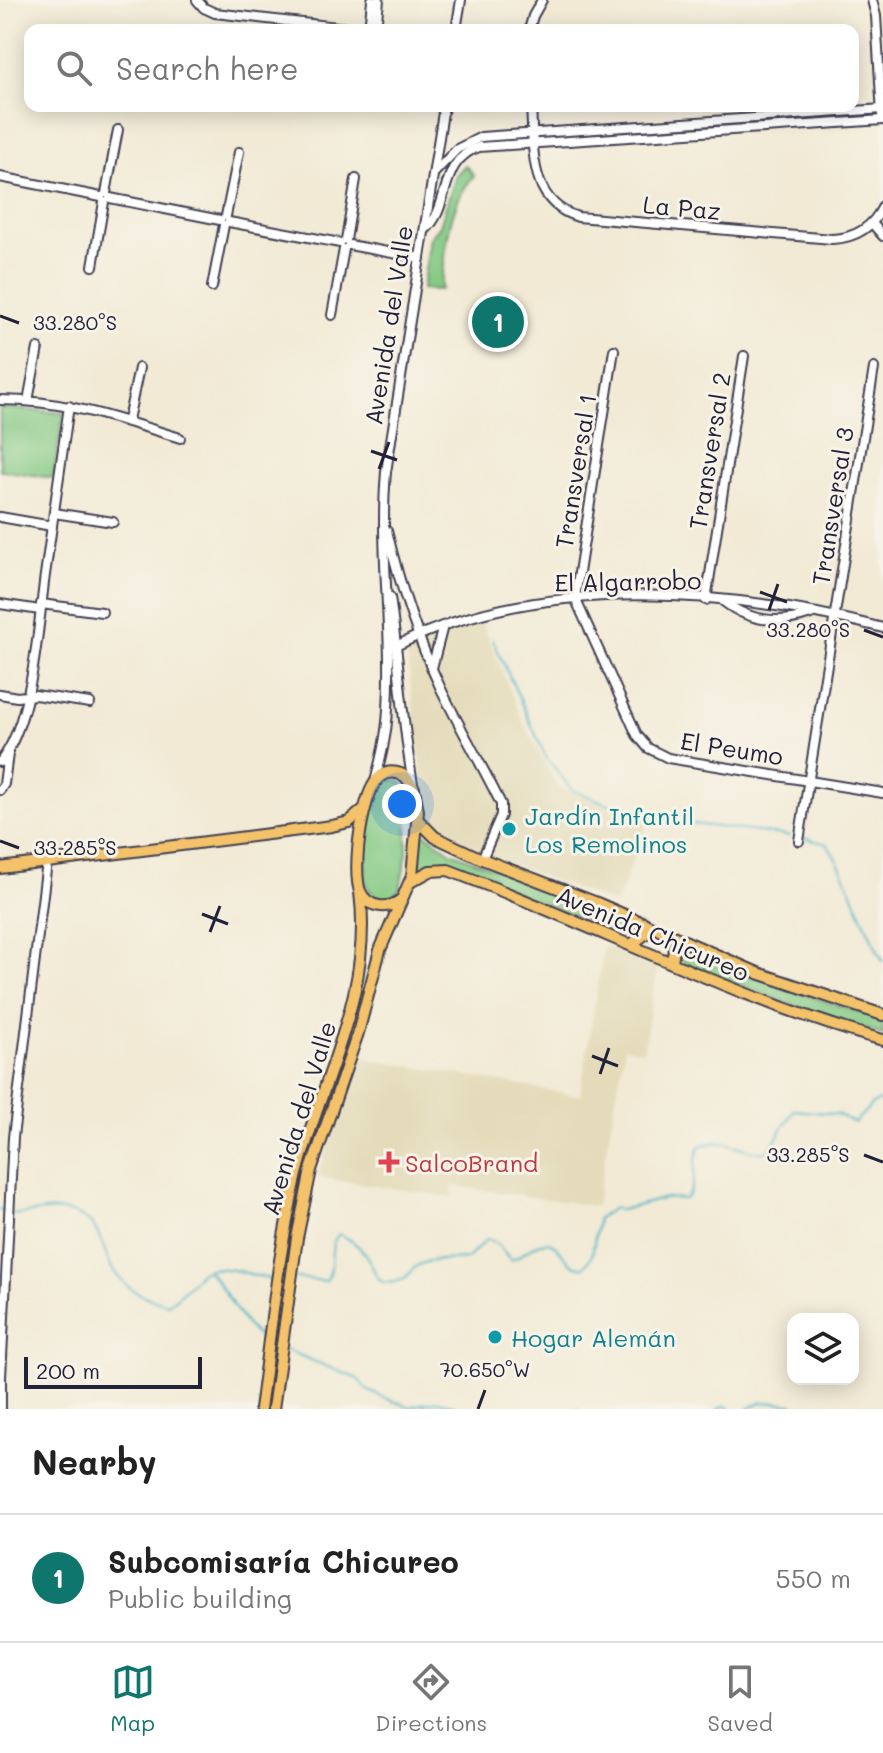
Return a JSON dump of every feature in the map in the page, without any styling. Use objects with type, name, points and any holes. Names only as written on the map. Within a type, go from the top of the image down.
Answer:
[{"type":"main road","points":[[374,783],[383,775],[394,772],[405,776],[413,784]]},
{"type":"main road","name":"Avenida del Valle","points":[[260,1409],[288,1213],[300,1163],[358,981],[363,936],[359,843],[366,805],[374,783]]},
{"type":"main road","name":"Avenida del Valle","points":[[273,1409],[301,1216],[318,1147],[355,1042],[380,950],[410,882],[418,820],[413,784]]},
{"type":"main road","points":[[0,868],[332,826],[353,820],[366,805]]},
{"type":"main road","name":"Avenida Chicureo","points":[[418,820],[435,837],[482,859],[779,981],[883,1015]]},
{"type":"main road","points":[[332,826],[348,831],[359,843]]},
{"type":"main road","name":"Avenida Chicureo","points":[[410,882],[430,871],[448,870],[775,1005],[883,1040]]},
{"type":"main road","points":[[359,886],[365,897],[379,906],[393,906],[402,899]]},
{"type":"main road","points":[[632,944],[644,935],[644,923]]},
{"type":"main road","points":[[672,962],[674,948],[687,942]]},
{"type":"street","points":[[197,0],[207,10],[219,14],[320,24]]},
{"type":"street","points":[[371,24],[372,0]]},
{"type":"street","points":[[372,24],[379,0]]},
{"type":"street","points":[[457,24],[461,0]]},
{"type":"street","points":[[531,24],[542,0]]},
{"type":"street","points":[[424,231],[435,220],[449,175],[463,155],[484,146],[883,121],[876,16],[872,0]]},
{"type":"street","points":[[859,112],[882,110]]},
{"type":"street","name":"Avenida del Valle","points":[[374,783],[384,741],[389,692],[383,516],[388,450],[443,112]]},
{"type":"street","name":"La Paz","points":[[531,112],[536,176],[542,190],[560,209],[578,217],[832,239],[850,237],[872,223]]},
{"type":"street","points":[[433,173],[453,152],[471,140],[533,133],[852,112]]},
{"type":"street","points":[[93,266],[118,130]]},
{"type":"street","points":[[212,287],[239,152]]},
{"type":"street","points":[[0,177],[420,258]]},
{"type":"street","points":[[332,315],[356,179]]},
{"type":"street","points":[[883,206],[872,223],[883,236]]},
{"type":"street","points":[[28,401],[38,348]]},
{"type":"street","name":"Transversal 1","points":[[575,598],[614,350]]},
{"type":"street","name":"Transversal 2","points":[[706,600],[744,356]]},
{"type":"street","points":[[128,420],[139,368]]},
{"type":"street","name":"Transversal 3","points":[[799,841],[874,368]]},
{"type":"street","points":[[0,400],[69,406],[128,420],[180,438]]},
{"type":"street","points":[[0,790],[4,784],[8,753],[27,696],[69,406]]},
{"type":"street","points":[[54,513],[113,522]]},
{"type":"street","points":[[383,516],[405,602],[418,635],[501,804],[501,815],[482,859]]},
{"type":"street","points":[[0,517],[52,526]]},
{"type":"street","name":"Avenida del Valle","points":[[384,552],[398,645],[404,733],[413,784]]},
{"type":"street","name":"El Algarrobo","points":[[398,645],[487,611],[575,598],[768,604],[812,614]]},
{"type":"street","name":"El Peumo","points":[[575,598],[630,722],[648,748],[673,759],[883,793]]},
{"type":"street","points":[[722,601],[745,615],[763,620],[795,619],[812,614],[883,628]]},
{"type":"street","points":[[0,604],[102,612]]},
{"type":"street","points":[[432,668],[443,626]]},
{"type":"street","points":[[0,694],[90,703]]},
{"type":"street","points":[[0,762],[8,753]]},
{"type":"street","points":[[1,1409],[13,1137],[47,862]]},
{"type":"shaded area","points":[[481,620],[524,724],[558,787],[648,822],[616,904],[475,851],[439,834],[428,823],[406,650]]},
{"type":"shaded area","points":[[604,945],[658,967],[643,1051],[625,1047],[596,1206],[453,1186],[452,1197],[317,1177],[357,1057],[580,1096]]},
{"type":"green space","points":[[465,165],[474,176],[465,187],[453,214],[441,290],[422,289],[430,238],[440,225],[456,175]]},
{"type":"green space","points":[[0,408],[64,413],[53,478],[0,470]]},
{"type":"green space","points":[[389,779],[400,781],[407,789],[407,853],[400,888],[394,895],[383,899],[372,893],[367,885],[365,859],[373,812]]},
{"type":"green space","points":[[422,831],[451,852],[600,909],[642,927],[642,932],[634,940],[453,867],[437,865],[418,871]]},
{"type":"green space","points":[[683,946],[815,998],[883,1019],[883,1035],[779,1000],[677,959],[677,949]]},
{"type":"waterway","points":[[493,640],[546,757],[572,790],[645,818],[790,836]]},
{"type":"waterway","points":[[804,838],[827,844],[883,961]]},
{"type":"waterway","points":[[296,1278],[326,1281],[331,1269],[333,1245],[339,1234],[359,1247],[378,1278],[387,1283],[405,1279],[424,1262],[467,1259],[487,1239],[497,1244],[511,1260],[548,1242],[558,1248],[571,1264],[584,1267],[592,1255],[598,1218],[614,1208],[621,1210],[666,1198],[685,1199],[694,1181],[700,1146],[720,1143],[768,1152],[794,1110],[837,1114],[854,1123],[872,1104],[883,1100]]},
{"type":"waterway","points":[[0,1210],[6,1213]]},
{"type":"waterway","points":[[12,1214],[54,1210],[68,1212],[88,1221],[98,1234],[112,1268],[123,1282],[144,1296],[168,1304],[206,1270],[235,1270],[273,1280]]},
{"type":"waterway","points":[[207,1270],[247,1326],[265,1341]]},
{"type":"waterway","points":[[286,1350],[358,1379],[367,1390],[382,1397],[410,1407],[425,1403],[425,1409]]},
{"type":"waterway","points":[[427,1403],[440,1401],[464,1409]]},
{"type":"waterway","points":[[748,1409],[761,1402],[793,1404]]},
{"type":"waterway","points":[[717,1409],[726,1406],[730,1409]]},
{"type":"waterway","points":[[574,1409],[579,1409]]},
{"type":"place","name":"Subcomisaría Chicureo","points":[[498,322]]},
{"type":"place","name":"Jardín Infantil Los Remolinos","points":[[509,829]]},
{"type":"place","name":"SalcoBrand","points":[[389,1162]]},
{"type":"place","name":"Hogar Alemán","points":[[495,1337]]}]
